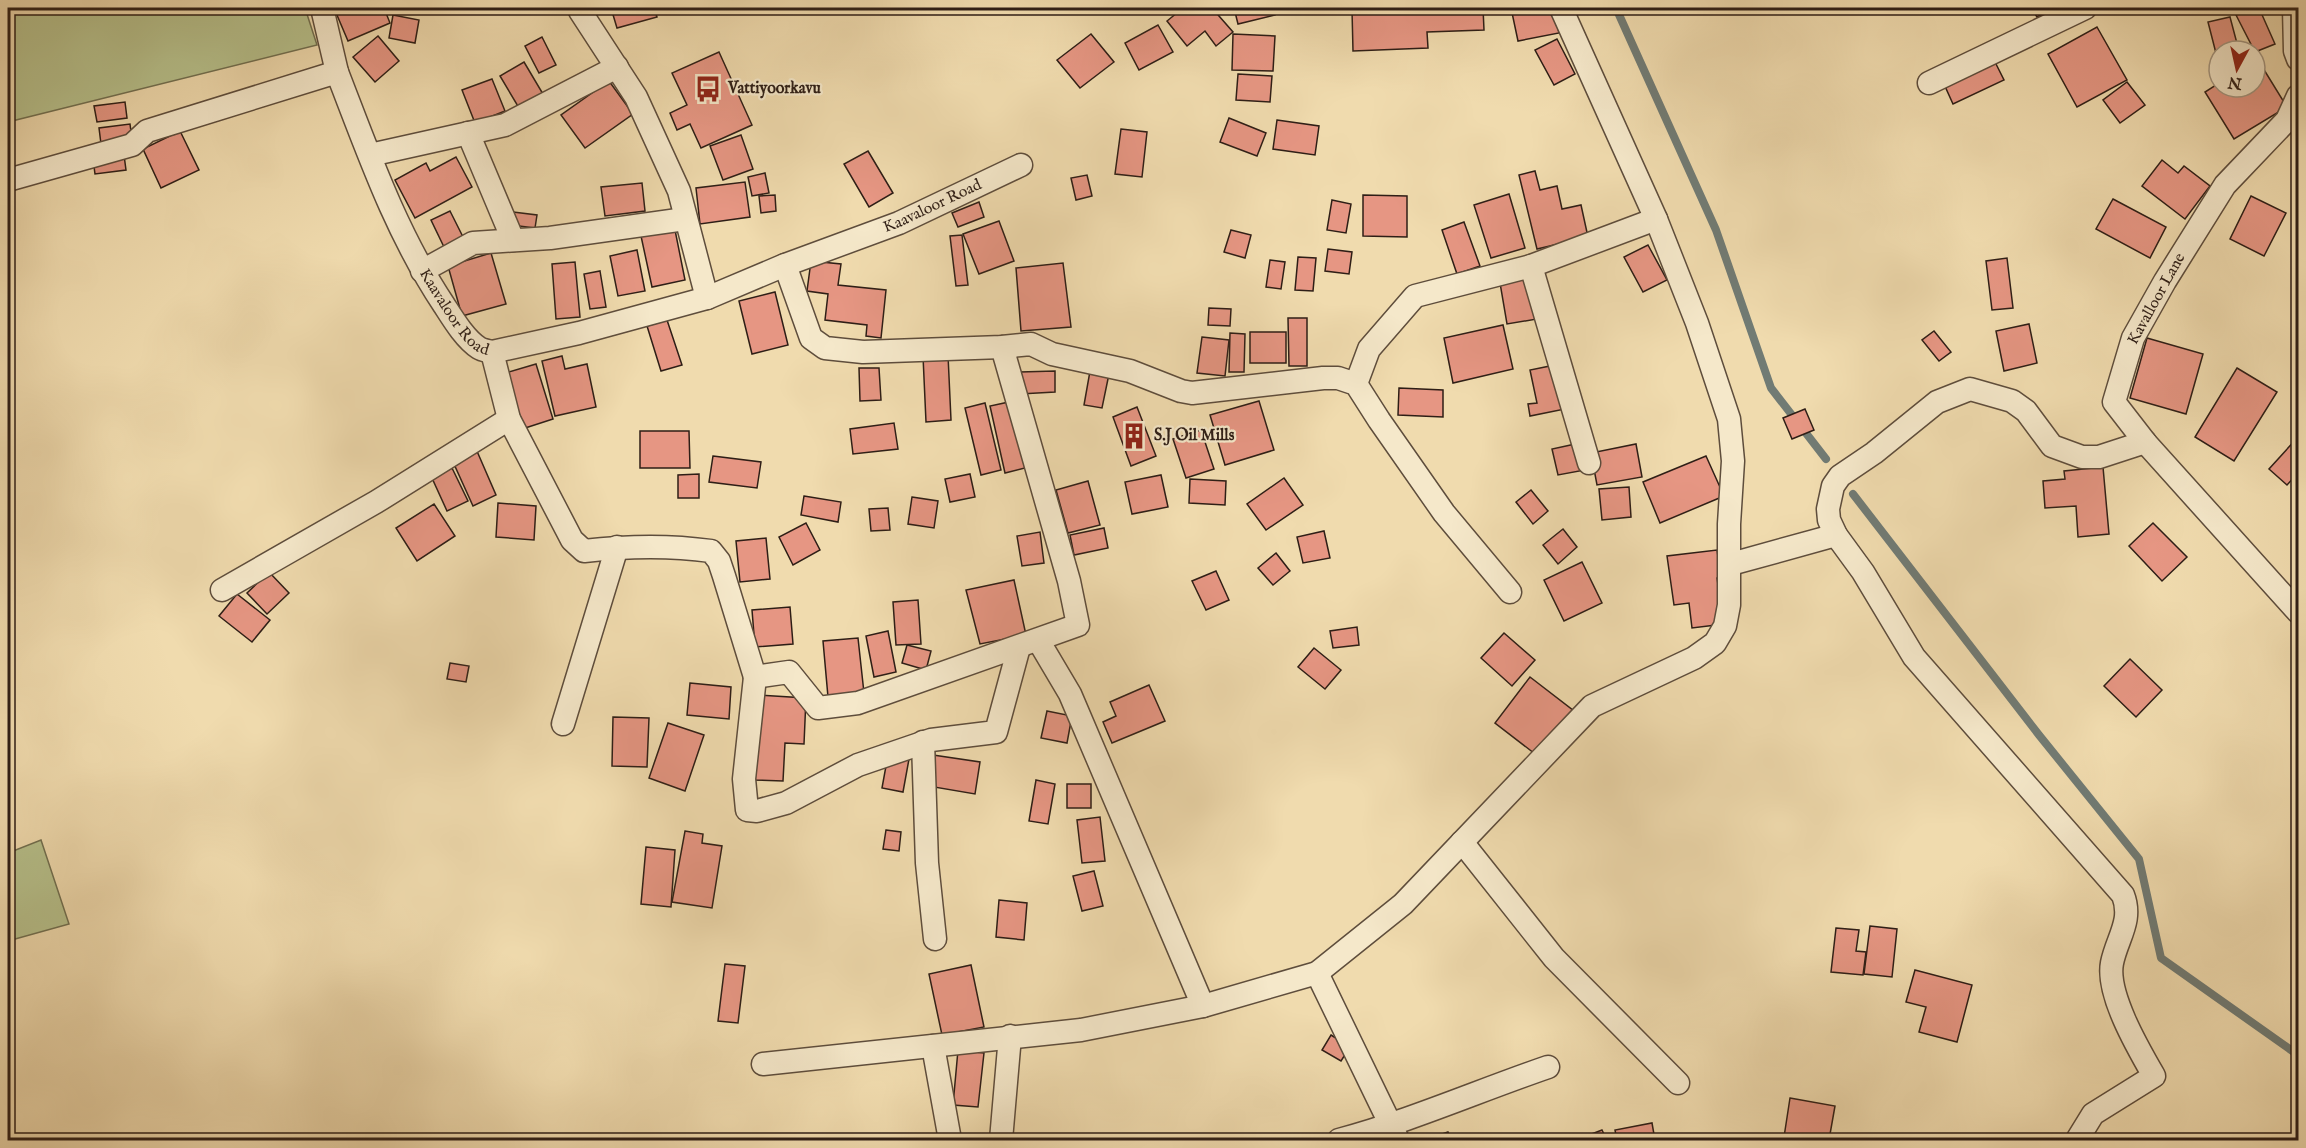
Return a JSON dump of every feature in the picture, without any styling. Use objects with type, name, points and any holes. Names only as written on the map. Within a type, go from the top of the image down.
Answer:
[{"type":"street","name":"Kaavaloor Road","points":[[322,8],[337,72],[392,212],[422,271],[452,317],[479,349],[492,352],[579,333],[707,298],[784,265],[899,223],[1021,165]]},
{"type":"street","points":[[763,1064],[1081,1030],[1203,1006],[1317,973],[1403,904],[1592,706],[1694,658],[1715,643],[1725,626],[1729,605],[1731,564],[1729,524],[1733,461],[1729,419],[1697,323],[1656,219],[1561,8]]},
{"type":"street","points":[[1929,83],[2085,8]]},
{"type":"street","points":[[2294,8],[2295,51],[2298,59]]},
{"type":"street","points":[[580,11],[636,97],[679,191],[707,298]]},
{"type":"street","points":[[370,155],[506,125],[616,67]]},
{"type":"street","points":[[8,180],[132,145],[147,130],[337,72]]},
{"type":"street","name":"Kavalloor Lane","points":[[2298,96],[2287,120],[2225,185],[2165,280],[2133,338],[2114,402],[2145,442],[2298,612]]},
{"type":"street","points":[[468,133],[513,240]]},
{"type":"street","points":[[422,271],[473,243],[550,238],[685,219]]},
{"type":"street","points":[[1356,384],[1369,349],[1415,296],[1531,266],[1656,219]]},
{"type":"street","points":[[784,265],[811,338],[825,348],[862,352],[1031,344],[1052,354],[1111,365],[1192,393],[1323,378],[1338,378],[1356,384],[1444,513],[1510,592]]},
{"type":"street","points":[[1531,266],[1589,463]]},
{"type":"street","points":[[755,677],[789,672],[818,708],[858,703],[1078,625],[1069,581],[1002,347]]},
{"type":"street","points":[[492,352],[509,419],[572,540],[584,551],[617,547],[687,547],[711,551],[719,561],[755,677],[744,779],[747,810],[757,812],[786,803],[858,765],[923,742],[996,732],[1028,644]]},
{"type":"street","points":[[2077,1140],[2093,1114],[2154,1076],[2133,1041],[2112,977],[2112,963],[2127,918],[2127,906],[2123,895],[1914,657],[1863,572],[1836,535],[1829,520],[1828,509],[1833,486],[1840,476],[1874,453],[1936,402],[1970,389],[2012,401],[2026,411],[2052,446],[2082,457],[2100,457],[2145,442]]},
{"type":"street","points":[[222,590],[376,502],[509,419]]},
{"type":"street","points":[[1731,564],[1836,535]]},
{"type":"street","points":[[563,724],[617,547]]},
{"type":"street","points":[[1028,644],[1070,694],[1203,1006]]},
{"type":"street","points":[[923,742],[927,863],[935,939]]},
{"type":"street","points":[[1462,842],[1554,958],[1678,1083]]},
{"type":"street","points":[[1317,973],[1395,1133]]},
{"type":"street","points":[[1001,1140],[1010,1036]]},
{"type":"street","points":[[933,1046],[950,1140]]},
{"type":"street","points":[[1339,1140],[1395,1133],[1464,1096],[1548,1067]]},
{"type":"green space","points":[[8,8],[305,8],[317,45],[8,122]]},
{"type":"green space","points":[[41,840],[69,924],[8,941],[8,853]]},
{"type":"building","points":[[334,8],[384,8],[390,23],[348,41]]},
{"type":"building","points":[[526,8],[550,8],[550,13],[526,12]]},
{"type":"building","points":[[611,8],[654,8],[657,17],[617,28]]},
{"type":"building","points":[[1183,8],[1212,8],[1233,32],[1216,46],[1205,31],[1187,46],[1167,21]]},
{"type":"building","points":[[1234,8],[1273,8],[1275,15],[1238,24]]},
{"type":"building","points":[[1483,8],[1484,30],[1427,32],[1428,48],[1353,51],[1352,10]]},
{"type":"building","points":[[1511,8],[1554,8],[1559,33],[1518,41]]},
{"type":"building","points":[[2031,8],[2053,8],[2037,17]]},
{"type":"building","points":[[2259,8],[2275,44],[2267,47],[2267,39],[2248,39],[2236,15]]},
{"type":"building","points":[[393,15],[419,20],[415,43],[389,38]]},
{"type":"building","points":[[2230,17],[2236,39],[2212,39],[2208,22]]},
{"type":"building","points":[[1158,25],[1173,52],[1139,70],[1125,43]]},
{"type":"building","points":[[2097,27],[2127,80],[2077,107],[2048,54]]},
{"type":"building","points":[[1091,34],[1114,62],[1080,88],[1057,60]]},
{"type":"building","points":[[1233,34],[1275,36],[1273,71],[1232,70]]},
{"type":"building","points":[[378,36],[399,61],[375,82],[353,57]]},
{"type":"building","points":[[542,37],[556,65],[539,73],[525,46]]},
{"type":"building","points":[[1557,39],[1575,74],[1554,85],[1535,50]]},
{"type":"building","name":"Vattiyoorkavu","points":[[719,52],[752,125],[701,148],[690,124],[677,130],[670,113],[687,105],[672,73]]},
{"type":"building","points":[[1994,60],[2004,80],[1953,104],[1944,84]]},
{"type":"building","points":[[524,62],[543,94],[519,108],[500,76]]},
{"type":"building","points":[[1238,74],[1272,76],[1270,102],[1236,100]]},
{"type":"building","points":[[2267,75],[2287,107],[2234,139],[2209,99],[2267,99]]},
{"type":"building","points":[[492,79],[505,111],[475,123],[462,90]]},
{"type":"building","points":[[609,81],[633,114],[585,148],[561,115]]},
{"type":"building","points":[[2127,82],[2145,105],[2120,123],[2103,100]]},
{"type":"building","points":[[125,102],[127,118],[97,122],[94,106]]},
{"type":"building","points":[[1229,118],[1266,133],[1257,156],[1220,142]]},
{"type":"building","points":[[1277,120],[1319,126],[1315,155],[1273,149]]},
{"type":"building","points":[[130,124],[132,140],[101,144],[99,128]]},
{"type":"building","points":[[1121,129],[1147,132],[1142,177],[1115,174]]},
{"type":"building","points":[[180,131],[199,170],[161,188],[143,149]]},
{"type":"building","points":[[741,135],[753,169],[723,180],[710,146]]},
{"type":"building","points":[[868,151],[893,193],[869,207],[844,164]]},
{"type":"building","points":[[124,155],[126,170],[95,174],[93,159]]},
{"type":"building","points":[[456,157],[472,187],[415,218],[395,180],[426,163],[430,171]]},
{"type":"building","points":[[2162,160],[2178,173],[2184,166],[2210,186],[2185,219],[2142,186]]},
{"type":"building","points":[[1535,171],[1540,190],[1557,186],[1562,209],[1581,205],[1588,237],[1537,249],[1519,175]]},
{"type":"building","points":[[765,173],[769,193],[752,196],[748,177]]},
{"type":"building","points":[[1087,175],[1092,196],[1076,200],[1071,178]]},
{"type":"building","points":[[745,182],[750,217],[700,224],[696,188]]},
{"type":"building","points":[[642,183],[645,211],[605,216],[601,187]]},
{"type":"building","points":[[1509,194],[1525,248],[1491,258],[1474,205]]},
{"type":"building","points":[[775,195],[776,211],[761,213],[759,196]]},
{"type":"building","points":[[1363,195],[1407,196],[1407,237],[1363,236]]},
{"type":"building","points":[[2251,196],[2286,213],[2264,256],[2230,239]]},
{"type":"building","points":[[2113,199],[2166,227],[2150,258],[2096,229]]},
{"type":"building","points":[[1332,200],[1351,204],[1346,233],[1327,230]]},
{"type":"building","points":[[979,202],[984,217],[958,227],[952,213]]},
{"type":"building","points":[[450,211],[463,237],[444,247],[431,220]]},
{"type":"building","points":[[513,212],[537,215],[535,228],[511,225]]},
{"type":"building","points":[[999,221],[1014,261],[979,274],[963,234]]},
{"type":"building","points":[[1464,222],[1480,266],[1457,274],[1442,230]]},
{"type":"building","points":[[675,230],[685,280],[652,287],[641,236]]},
{"type":"building","points":[[1231,230],[1251,235],[1245,258],[1224,252]]},
{"type":"building","points":[[962,235],[968,285],[956,286],[950,236]]},
{"type":"building","points":[[1648,245],[1667,280],[1643,292],[1624,257]]},
{"type":"building","points":[[1328,249],[1352,252],[1349,274],[1325,271]]},
{"type":"building","points":[[637,250],[645,291],[618,296],[610,256]]},
{"type":"building","points":[[491,253],[506,304],[462,316],[448,266]]},
{"type":"building","points":[[1298,257],[1316,258],[1313,291],[1295,290]]},
{"type":"building","points":[[2007,258],[2013,308],[1992,310],[1986,261]]},
{"type":"building","points":[[1270,260],[1285,262],[1281,289],[1266,287]]},
{"type":"building","points":[[811,261],[841,264],[838,285],[886,290],[881,338],[866,336],[867,325],[825,320],[828,294],[807,291]]},
{"type":"building","points":[[575,262],[580,317],[556,319],[552,264]]},
{"type":"building","points":[[1063,263],[1071,327],[1021,331],[1016,268]]},
{"type":"building","points":[[600,271],[606,307],[590,309],[584,274]]},
{"type":"building","points":[[1529,279],[1537,319],[1507,324],[1500,283]]},
{"type":"building","points":[[775,292],[788,345],[752,354],[739,301]]},
{"type":"building","points":[[1209,308],[1231,309],[1230,326],[1208,325]]},
{"type":"building","points":[[1288,318],[1307,318],[1307,366],[1289,366]]},
{"type":"building","points":[[667,320],[682,365],[661,371],[647,326]]},
{"type":"building","points":[[2029,324],[2037,363],[2004,371],[1996,331]]},
{"type":"building","points":[[1503,325],[1513,369],[1453,383],[1444,338]]},
{"type":"building","points":[[1934,331],[1951,352],[1939,361],[1922,340]]},
{"type":"building","points":[[1250,332],[1286,332],[1286,363],[1250,363]]},
{"type":"building","points":[[1230,333],[1245,334],[1244,372],[1229,372]]},
{"type":"building","points":[[1202,337],[1229,340],[1225,376],[1197,373]]},
{"type":"building","points":[[2147,338],[2203,354],[2186,414],[2130,398]]},
{"type":"building","points":[[948,355],[951,420],[926,422],[923,356]]},
{"type":"building","points":[[562,356],[565,369],[587,364],[596,407],[555,416],[542,361]]},
{"type":"building","points":[[536,364],[553,419],[519,430],[502,374]]},
{"type":"building","points":[[1555,365],[1565,409],[1530,416],[1528,404],[1537,403],[1530,370]]},
{"type":"building","points":[[859,368],[879,368],[881,400],[860,401]]},
{"type":"building","points":[[2237,368],[2277,392],[2234,461],[2195,437]]},
{"type":"building","points":[[1055,371],[1055,392],[1020,394],[1020,372]]},
{"type":"building","points":[[1090,371],[1109,374],[1102,408],[1084,405]]},
{"type":"building","points":[[1399,388],[1443,390],[1443,417],[1398,415]]},
{"type":"building","points":[[1259,401],[1274,450],[1225,465],[1210,415]]},
{"type":"building","points":[[1009,402],[1025,468],[1005,473],[990,406]]},
{"type":"building","points":[[985,403],[1001,470],[981,475],[965,408]]},
{"type":"building","name":"S.J Oil Mills","points":[[1137,407],[1156,456],[1131,466],[1113,417]]},
{"type":"building","points":[[1805,409],[1814,430],[1792,439],[1783,418]]},
{"type":"building","points":[[894,423],[898,449],[853,454],[850,429]]},
{"type":"building","points":[[1201,430],[1214,469],[1186,478],[1173,439]]},
{"type":"building","points":[[640,431],[689,431],[690,468],[640,468]]},
{"type":"building","points":[[2298,437],[2298,473],[2287,485],[2269,469]]},
{"type":"building","points":[[473,442],[496,495],[473,506],[449,453]]},
{"type":"building","points":[[1580,443],[1585,470],[1558,475],[1552,449]]},
{"type":"building","points":[[1636,444],[1642,477],[1597,485],[1591,453]]},
{"type":"building","points":[[713,456],[761,462],[757,488],[709,482]]},
{"type":"building","points":[[1706,456],[1724,496],[1660,523],[1643,482]]},
{"type":"building","points":[[2103,467],[2109,534],[2078,537],[2076,506],[2045,508],[2043,481],[2065,479],[2064,471]]},
{"type":"building","points":[[452,468],[468,501],[447,511],[432,478]]},
{"type":"building","points":[[699,474],[699,498],[678,498],[678,475]]},
{"type":"building","points":[[970,474],[975,497],[950,502],[945,479]]},
{"type":"building","points":[[1161,475],[1168,507],[1132,514],[1125,482]]},
{"type":"building","points":[[1284,478],[1303,505],[1266,530],[1247,504]]},
{"type":"building","points":[[1190,479],[1226,481],[1225,505],[1189,503]]},
{"type":"building","points":[[1088,481],[1100,525],[1068,533],[1056,490]]},
{"type":"building","points":[[1629,487],[1631,517],[1602,520],[1599,489]]},
{"type":"building","points":[[1531,490],[1548,511],[1533,524],[1516,502]]},
{"type":"building","points":[[804,496],[841,502],[838,522],[801,515]]},
{"type":"building","points":[[912,497],[938,501],[934,528],[908,524]]},
{"type":"building","points":[[2298,497],[2298,512],[2292,502]]},
{"type":"building","points":[[498,503],[536,506],[534,540],[496,537]]},
{"type":"building","points":[[434,504],[455,536],[417,561],[396,528]]},
{"type":"building","points":[[888,508],[890,530],[871,531],[869,509]]},
{"type":"building","points":[[806,523],[820,550],[793,565],[779,537]]},
{"type":"building","points":[[2153,523],[2187,557],[2162,581],[2129,546]]},
{"type":"building","points":[[1104,528],[1108,548],[1074,555],[1070,535]]},
{"type":"building","points":[[1563,529],[1577,547],[1558,564],[1543,545]]},
{"type":"building","points":[[1324,531],[1330,558],[1303,563],[1297,537]]},
{"type":"building","points":[[1040,532],[1044,563],[1022,566],[1017,536]]},
{"type":"building","points":[[766,538],[770,579],[740,582],[736,541]]},
{"type":"building","points":[[1717,550],[1721,577],[1717,578],[1724,624],[1692,628],[1689,603],[1674,605],[1667,556]]},
{"type":"building","points":[[1276,553],[1290,571],[1273,585],[1258,568]]},
{"type":"building","points":[[1582,562],[1602,603],[1564,621],[1544,580]]},
{"type":"building","points":[[1216,571],[1229,600],[1206,610],[1192,581]]},
{"type":"building","points":[[269,572],[289,593],[267,614],[247,593]]},
{"type":"building","points":[[1014,580],[1026,635],[980,644],[966,590]]},
{"type":"building","points":[[237,594],[270,620],[252,642],[219,616]]},
{"type":"building","points":[[918,600],[921,644],[896,645],[893,602]]},
{"type":"building","points":[[790,607],[793,644],[755,647],[752,610]]},
{"type":"building","points":[[1357,627],[1359,645],[1333,648],[1330,631]]},
{"type":"building","points":[[888,631],[896,672],[874,677],[866,636]]},
{"type":"building","points":[[1504,633],[1535,660],[1512,686],[1481,658]]},
{"type":"building","points":[[858,638],[864,693],[828,697],[823,641]]},
{"type":"building","points":[[907,645],[931,651],[926,670],[902,663]]},
{"type":"building","points":[[1314,648],[1341,670],[1325,689],[1298,667]]},
{"type":"building","points":[[2130,659],[2162,690],[2136,717],[2104,686]]},
{"type":"building","points":[[450,663],[469,666],[466,682],[447,679]]},
{"type":"building","points":[[1530,677],[1574,711],[1539,757],[1495,723]]},
{"type":"building","points":[[690,683],[731,687],[729,719],[687,715]]},
{"type":"building","points":[[1149,685],[1165,721],[1112,743],[1103,722],[1116,716],[1110,702]]},
{"type":"building","points":[[757,695],[806,698],[804,744],[785,743],[783,781],[753,780]]},
{"type":"building","points":[[1047,711],[1072,716],[1067,743],[1041,738]]},
{"type":"building","points":[[613,717],[649,718],[647,767],[612,766]]},
{"type":"building","points":[[668,723],[704,735],[685,791],[649,778]]},
{"type":"building","points":[[888,755],[909,759],[903,792],[882,788]]},
{"type":"building","points":[[933,755],[980,762],[975,794],[928,786]]},
{"type":"building","points":[[1036,780],[1055,784],[1048,824],[1029,821]]},
{"type":"building","points":[[1067,784],[1091,784],[1091,808],[1067,808]]},
{"type":"building","points":[[1100,817],[1105,861],[1082,863],[1077,820]]},
{"type":"building","points":[[886,830],[901,832],[899,851],[883,849]]},
{"type":"building","points":[[685,831],[703,834],[702,843],[722,846],[712,908],[672,902]]},
{"type":"building","points":[[646,847],[675,850],[671,907],[641,904]]},
{"type":"building","points":[[1094,871],[1103,906],[1082,911],[1073,876]]},
{"type":"building","points":[[999,900],[1027,903],[1024,940],[996,937]]},
{"type":"building","points":[[1870,926],[1897,929],[1892,977],[1864,974]]},
{"type":"building","points":[[1836,928],[1859,930],[1856,951],[1866,952],[1863,975],[1831,972]]},
{"type":"building","points":[[725,964],[745,966],[738,1023],[718,1021]]},
{"type":"building","points":[[971,965],[984,1027],[942,1035],[929,974]]},
{"type":"building","points":[[1915,970],[1972,985],[1957,1042],[1919,1032],[1926,1007],[1906,1002]]},
{"type":"building","points":[[1331,1035],[1350,1047],[1341,1061],[1322,1050]]},
{"type":"building","points":[[958,1050],[984,1053],[978,1107],[953,1105]]},
{"type":"building","points":[[1790,1098],[1835,1106],[1829,1140],[1784,1137]]},
{"type":"building","points":[[1652,1123],[1655,1140],[1617,1140],[1615,1130]]},
{"type":"building","points":[[1602,1130],[1607,1140],[1576,1140]]},
{"type":"building","points":[[1448,1132],[1452,1140],[1425,1140]]},
{"type":"waterway","points":[[1616,8],[1716,230],[1771,388],[1826,459]]},
{"type":"waterway","points":[[1853,494],[2039,735],[2139,859],[2161,958],[2298,1055]]},
{"type":"place","name":"Vattiyoorkavu","points":[[708,89]]},
{"type":"place","name":"S.J Oil Mills","points":[[1134,436]]}]
